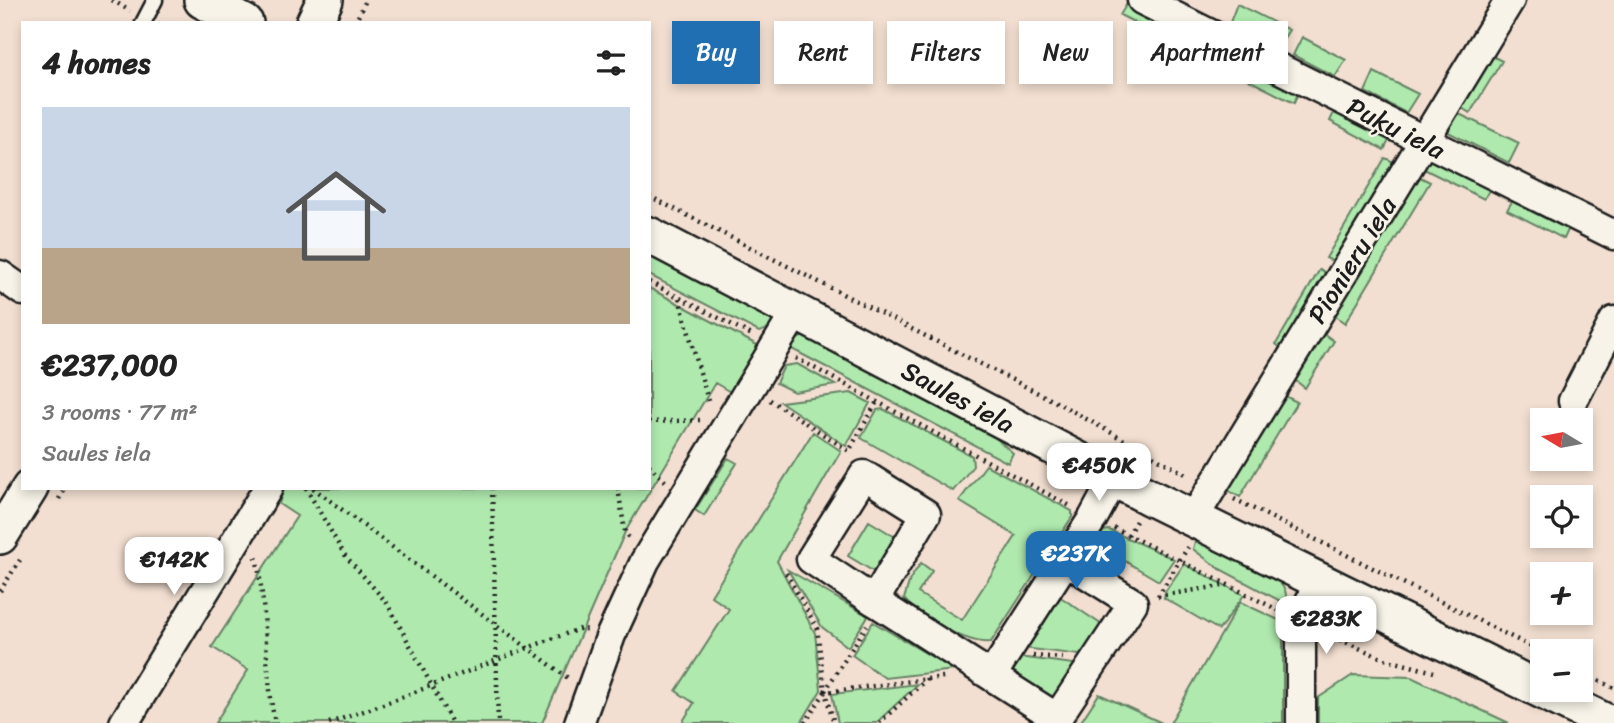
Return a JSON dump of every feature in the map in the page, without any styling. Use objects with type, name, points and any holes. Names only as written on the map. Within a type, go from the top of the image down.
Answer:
[{"type":"street","points":[[202,0],[241,21]]},
{"type":"street","points":[[315,21],[325,0]]},
{"type":"street","name":"Puķu iela","points":[[1142,0],[1614,235]]},
{"type":"street","name":"Pionieru iela","points":[[1193,519],[1210,487],[1510,0]]},
{"type":"street","name":"Saules iela","points":[[651,236],[1114,479],[1608,723]]},
{"type":"street","points":[[0,275],[21,289]]},
{"type":"street","points":[[579,723],[611,635],[645,561],[719,422],[796,312]]},
{"type":"street","points":[[1573,401],[1614,321]]},
{"type":"street","points":[[877,603],[926,514],[864,475],[811,559],[877,603],[1058,718],[1133,603],[1066,561]]},
{"type":"street","points":[[988,673],[1007,651],[1066,561],[1114,479]]},
{"type":"street","points":[[0,537],[29,490]]},
{"type":"street","points":[[124,723],[267,490]]},
{"type":"street","points":[[1301,723],[1301,623],[1318,582]]},
{"type":"lane","points":[[144,21],[155,0]]},
{"type":"path","points":[[356,21],[366,0]]},
{"type":"path","points":[[651,197],[1056,402],[1210,487],[1530,646]]},
{"type":"path","points":[[651,422],[719,422],[679,297]]},
{"type":"path","points":[[769,400],[849,451],[878,400]]},
{"type":"path","points":[[307,490],[344,554],[387,603],[452,723]]},
{"type":"path","points":[[316,490],[590,695]]},
{"type":"path","points":[[492,490],[498,723]]},
{"type":"path","points":[[618,490],[625,533],[645,561]]},
{"type":"path","points":[[1128,535],[1137,519]]},
{"type":"path","points":[[255,554],[264,591],[269,692],[275,723]]},
{"type":"path","points":[[811,559],[784,569],[817,628],[825,692],[834,723]]},
{"type":"path","points":[[1157,596],[1228,585]]},
{"type":"path","points":[[805,723],[877,603]]},
{"type":"path","points":[[329,723],[582,628],[611,635]]},
{"type":"path","points":[[1007,651],[1095,660]]},
{"type":"path","points":[[825,692],[988,673]]},
{"type":"path","points":[[1593,678],[1614,688]]},
{"type":"path","points":[[879,723],[927,679]]},
{"type":"green space","points":[[1128,2],[1166,21],[1132,21],[1120,15]]},
{"type":"green space","points":[[1237,4],[1271,21],[1231,21]]},
{"type":"green space","points":[[1302,37],[1346,60],[1335,77],[1293,55]]},
{"type":"green space","points":[[1488,54],[1502,61],[1470,113],[1457,105]]},
{"type":"green space","points":[[1374,72],[1418,94],[1406,113],[1365,92]]},
{"type":"green space","points":[[1288,82],[1300,88],[1294,103],[1257,84]]},
{"type":"green space","points":[[1337,106],[1393,133],[1384,150],[1330,121]]},
{"type":"green space","points":[[1453,111],[1519,143],[1509,163],[1448,132]]},
{"type":"green space","points":[[1427,157],[1494,182],[1484,199],[1420,167]]},
{"type":"green space","points":[[1385,158],[1396,163],[1334,262],[1326,258]]},
{"type":"green space","points":[[1414,174],[1430,182],[1345,323],[1331,313]]},
{"type":"green space","points":[[1517,193],[1572,221],[1564,239],[1507,210]]},
{"type":"green space","points":[[651,250],[771,313],[774,321],[768,329],[759,332],[651,276]]},
{"type":"green space","points":[[1320,269],[1327,274],[1282,349],[1276,344]]},
{"type":"green space","points":[[651,289],[759,346],[732,393],[715,383],[651,489]]},
{"type":"green space","points":[[1320,331],[1334,341],[1305,388],[1291,377]]},
{"type":"green space","points":[[807,335],[982,426],[1013,453],[1008,463],[790,348],[794,340]]},
{"type":"green space","points":[[797,364],[835,385],[794,392],[776,383],[784,366]]},
{"type":"green space","points":[[851,393],[870,403],[846,446],[781,402]]},
{"type":"green space","points":[[1281,394],[1297,402],[1240,497],[1225,489]]},
{"type":"green space","points":[[883,409],[972,456],[973,466],[953,491],[861,438],[877,410]]},
{"type":"green space","points":[[813,432],[841,451],[777,561],[815,633],[821,690],[801,723],[682,723],[694,703],[676,691],[729,609],[711,596]]},
{"type":"green space","points":[[728,458],[737,463],[704,516],[695,510]]},
{"type":"green space","points":[[986,465],[1072,511],[1072,517],[991,642],[981,642],[944,628],[921,614],[904,599],[910,579],[921,563],[932,571],[918,593],[962,620],[1016,536],[959,501]]},
{"type":"green space","points":[[282,490],[650,490],[625,532],[542,723],[215,723],[248,670],[212,647],[297,516],[279,504]]},
{"type":"green space","points":[[869,521],[902,541],[881,576],[848,556]]},
{"type":"green space","points":[[1109,530],[1174,559],[1159,581],[1096,544],[1103,531]]},
{"type":"green space","points":[[1196,537],[1278,580],[1285,590],[1288,605],[1218,568],[1193,549]]},
{"type":"green space","points":[[1184,564],[1244,595],[1219,630],[1164,598],[1165,592]]},
{"type":"green space","points":[[788,570],[868,616],[848,647],[822,627]]},
{"type":"green space","points":[[1056,594],[1108,629],[1088,656],[1023,648]]},
{"type":"green space","points":[[1240,602],[1283,622],[1283,723],[1170,723]]},
{"type":"green space","points":[[873,622],[954,670],[885,678],[852,655]]},
{"type":"green space","points":[[1018,657],[1082,665],[1056,702],[1008,674]]},
{"type":"green space","points":[[1353,675],[1411,677],[1509,723],[1318,723],[1318,698]]},
{"type":"green space","points":[[918,684],[876,723],[838,723],[832,694]]},
{"type":"green space","points":[[1099,694],[1162,723],[1080,723]]}]
